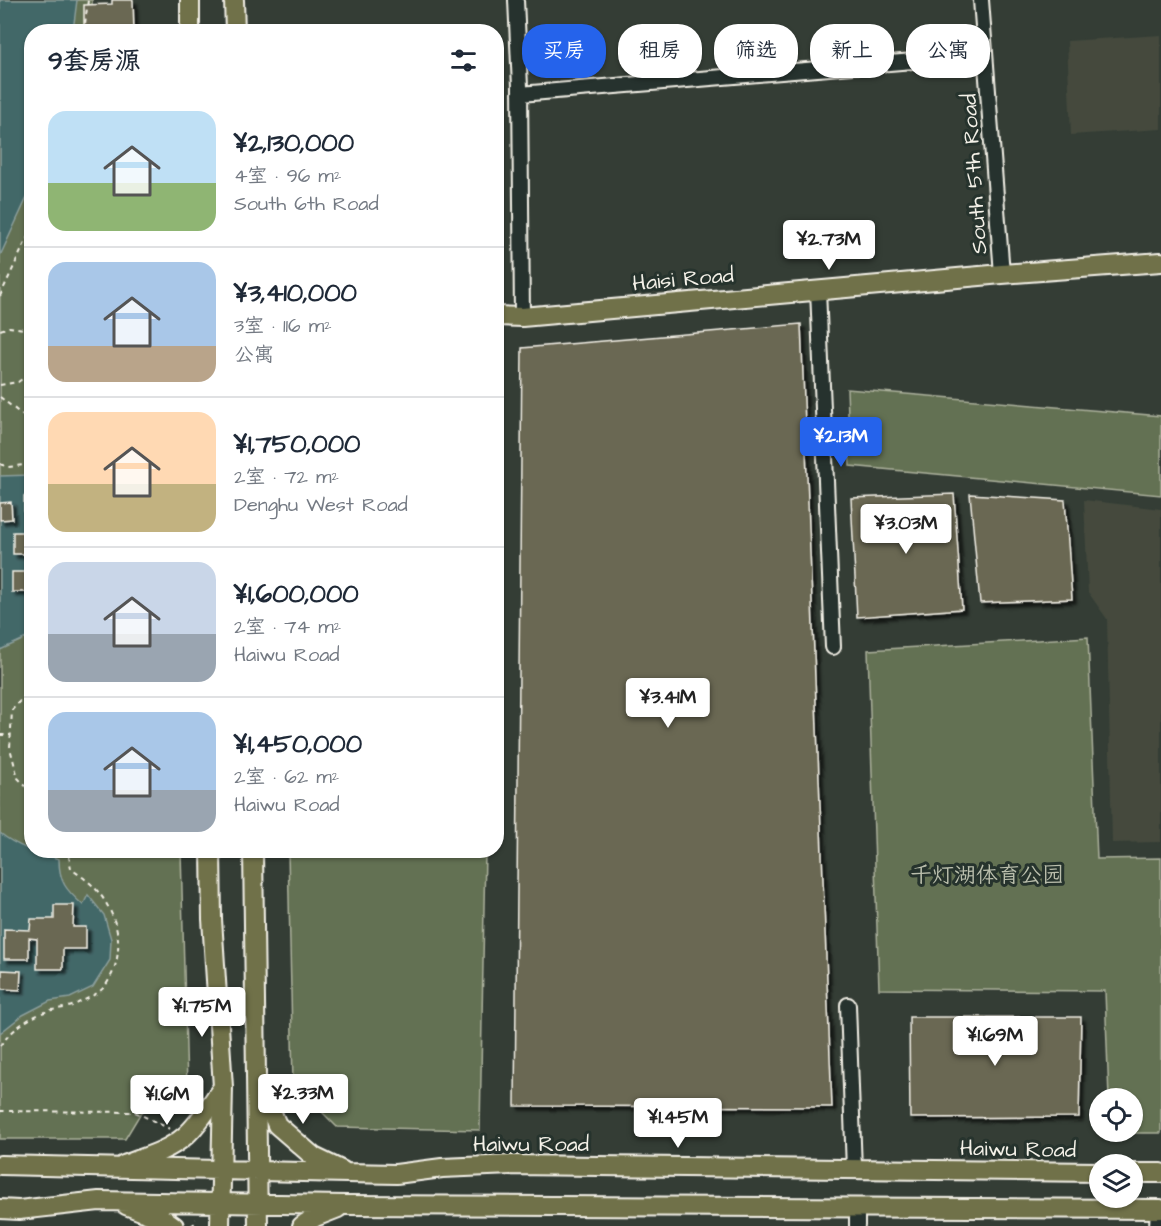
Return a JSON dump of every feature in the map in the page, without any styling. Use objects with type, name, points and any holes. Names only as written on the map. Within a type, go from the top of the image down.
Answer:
[{"type":"main road","points":[[190,0],[190,24]]},
{"type":"main road","points":[[234,0],[235,24]]},
{"type":"main road","name":"Haisi Road","points":[[504,316],[522,317],[1161,262]]},
{"type":"main road","points":[[211,858],[212,919],[223,1087],[220,1226]]},
{"type":"main road","points":[[254,858],[258,1226]]},
{"type":"main road","points":[[257,1078],[277,1125],[314,1157],[347,1173]]},
{"type":"main road","points":[[114,1168],[160,1152],[185,1137],[223,1087]]},
{"type":"main road","name":"Haiwu Road","points":[[0,1165],[396,1174],[441,1168],[512,1165],[1089,1172]]},
{"type":"main road","points":[[1143,1173],[1161,1173]]},
{"type":"main road","points":[[116,1201],[167,1221],[174,1226]]},
{"type":"main road","points":[[0,1209],[19,1210],[116,1201],[857,1217],[1159,1215]]},
{"type":"main road","points":[[302,1226],[315,1217],[346,1205]]},
{"type":"street","points":[[516,0],[520,94],[522,317]]},
{"type":"street","name":"South 5th Road","points":[[981,0],[983,24]]},
{"type":"street","points":[[520,94],[906,62]]},
{"type":"street","name":"South 5th Road","points":[[987,78],[1002,274]]},
{"type":"street","points":[[818,290],[833,648]]},
{"type":"street","points":[[848,1005],[854,1170]]},
{"type":"path","points":[[85,24],[88,0]]},
{"type":"path","points":[[0,296],[24,244]]},
{"type":"path","points":[[0,330],[9,327],[24,329]]},
{"type":"path","points":[[0,385],[18,382],[24,378]]},
{"type":"path","points":[[0,397],[24,416]]},
{"type":"path","points":[[0,464],[8,467],[24,465]]},
{"type":"path","points":[[24,696],[12,710],[10,735],[10,748],[18,778],[24,784]]},
{"type":"path","points":[[0,735],[10,735]]},
{"type":"path","points":[[0,1046],[8,1035],[25,1022],[49,1011],[75,1005],[104,987],[117,961],[120,940],[111,911],[93,886],[71,868],[69,858]]},
{"type":"path","points":[[0,1111],[135,1112],[185,1137]]},
{"type":"path","points":[[191,1226],[195,1222]]},
{"type":"shaded area","points":[[1161,35],[1161,129],[1071,135],[1067,41]]},
{"type":"shaded area","points":[[1084,500],[1161,509],[1161,842],[1112,843],[1107,619],[1088,592]]},
{"type":"green space","points":[[0,0],[92,0],[93,24],[24,24],[24,858],[181,858],[187,1088],[163,1095],[140,1114],[125,1139],[0,1139]]},
{"type":"green space","points":[[847,389],[1161,416],[1161,495],[850,466]]},
{"type":"green space","name":"千灯湖体育公园","points":[[1088,637],[1097,859],[1161,858],[1161,1133],[1143,1133],[1143,1088],[1109,1088],[1105,991],[879,989],[868,650]]},
{"type":"green space","points":[[288,858],[485,858],[480,1130],[337,1127],[293,1083]]},
{"type":"water","points":[[0,0],[77,0],[74,24],[24,24],[24,204],[0,256]]},
{"type":"water","points":[[24,475],[24,639],[0,650],[0,476]]},
{"type":"water","points":[[0,833],[24,847],[24,858],[59,859],[60,874],[65,885],[83,905],[88,895],[104,915],[111,939],[110,960],[93,987],[70,998],[50,1001],[23,1015],[0,1033]]},
{"type":"building","points":[[112,0],[133,0],[134,24],[84,24],[84,5],[112,4]]},
{"type":"building","points":[[801,324],[832,1107],[515,1106],[522,348]]},
{"type":"building","points":[[954,494],[962,609],[857,617],[851,498]]},
{"type":"building","points":[[970,494],[1065,500],[1072,599],[980,603]]},
{"type":"building","points":[[11,502],[12,519],[0,520],[0,503]]},
{"type":"building","points":[[13,532],[24,532],[24,554],[13,554]]},
{"type":"building","points":[[12,572],[24,572],[24,592],[12,592]]},
{"type":"building","points":[[54,905],[74,905],[73,927],[86,927],[86,949],[63,949],[63,969],[37,969],[37,939],[29,938],[29,959],[4,959],[4,929],[30,930],[31,919],[54,919]]},
{"type":"building","points":[[2,970],[21,971],[20,990],[2,989]]},
{"type":"building","points":[[909,1017],[1081,1017],[1079,1117],[910,1118]]}]
